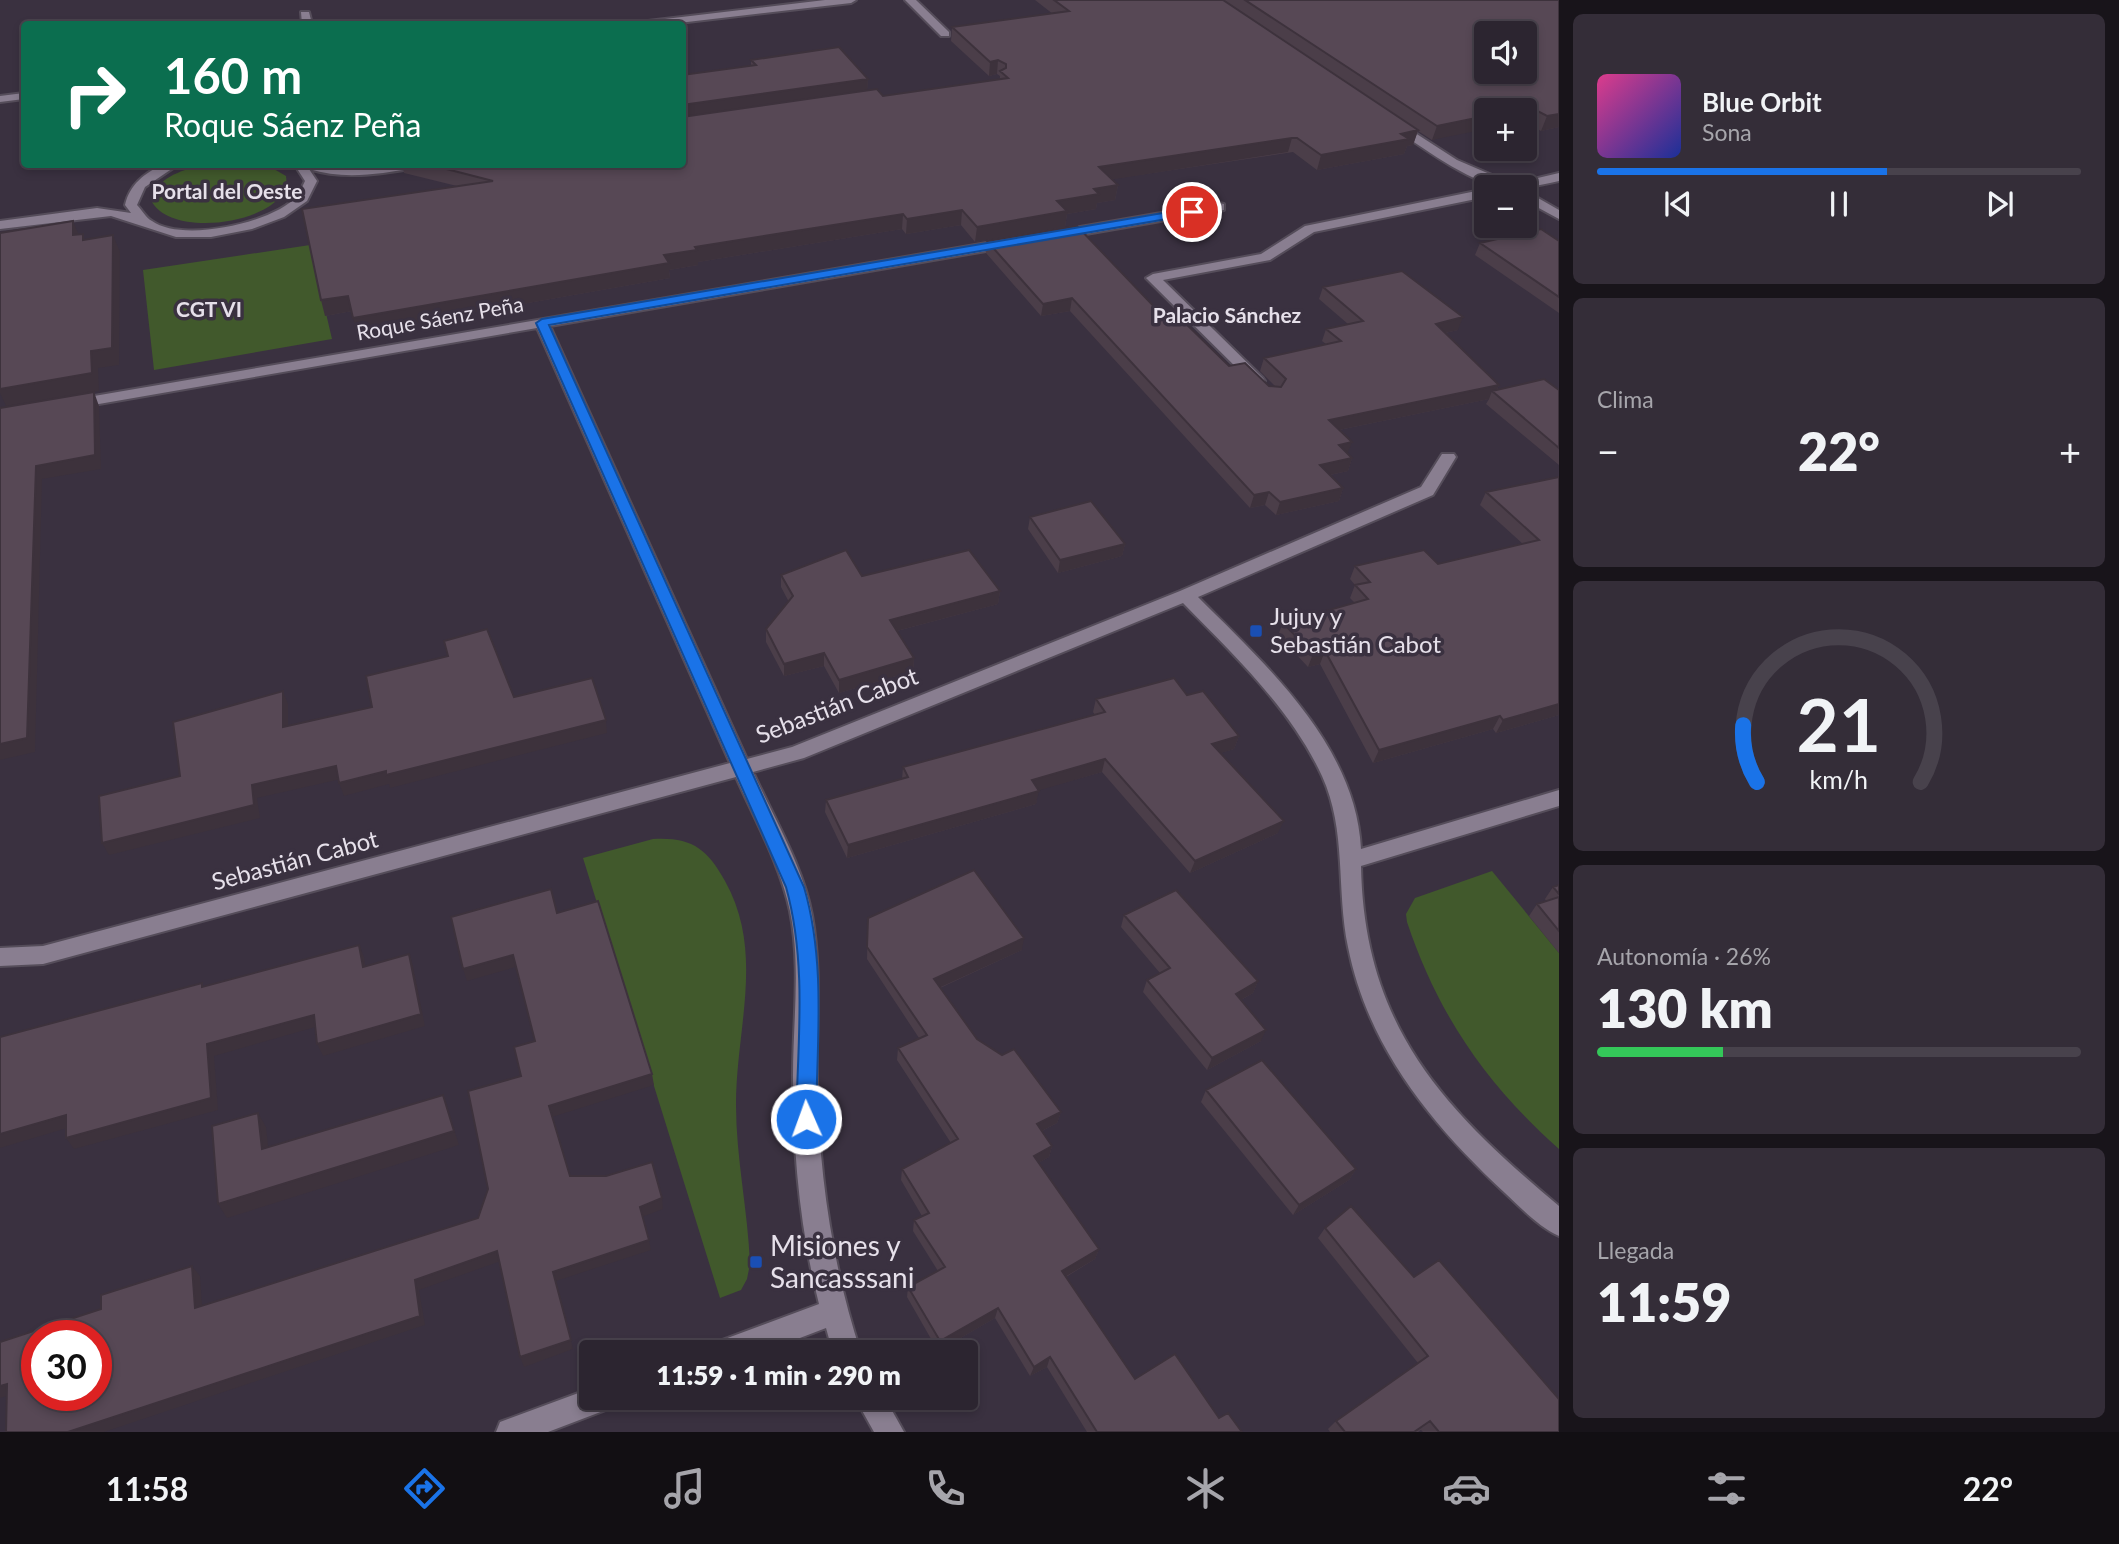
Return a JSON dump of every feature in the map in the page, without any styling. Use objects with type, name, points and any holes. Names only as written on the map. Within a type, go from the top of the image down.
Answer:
[{"type":"street","points":[[673,21],[851,0]]},
{"type":"street","points":[[910,0],[945,34]]},
{"type":"street","points":[[0,99],[21,96]]},
{"type":"street","points":[[1384,117],[1453,163],[1482,175]]},
{"type":"street","points":[[0,225],[83,212],[116,202],[165,168]]},
{"type":"street","points":[[306,168],[311,181],[306,195]]},
{"type":"street","points":[[320,168],[334,172],[365,172]]},
{"type":"street","points":[[83,212],[111,212],[142,220],[160,229],[186,233],[224,231],[271,219],[335,179],[390,168]]},
{"type":"street","points":[[1537,182],[1559,177]]},
{"type":"street","points":[[138,186],[131,205],[134,213],[142,220]]},
{"type":"street","points":[[1272,394],[1153,278],[1265,257],[1310,229],[1474,195]]},
{"type":"street","points":[[1537,202],[1559,215]]},
{"type":"street","name":"Roque Sáenz Peña","points":[[54,406],[1219,207]]},
{"type":"street","points":[[542,323],[787,868],[805,921],[808,954],[806,1119],[822,1253],[844,1340]]},
{"type":"street","name":"Sebastián Cabot","points":[[0,957],[43,955],[742,770],[797,753],[1186,595],[1427,491],[1448,457]]},
{"type":"street","points":[[1186,595],[1254,665],[1297,720],[1322,758],[1344,806],[1351,901],[1360,953],[1382,1019],[1400,1050],[1449,1122],[1478,1153],[1559,1223]]},
{"type":"street","points":[[1350,861],[1559,798]]},
{"type":"street","points":[[758,1340],[836,1311]]},
{"type":"street","points":[[510,1432],[579,1406]]},
{"type":"street","points":[[876,1410],[890,1432]]},
{"type":"green space","points":[[192,168],[272,168],[286,176],[283,192],[271,205],[252,215],[229,221],[204,223],[181,220],[163,213],[151,200],[158,186],[178,173]]},
{"type":"green space","points":[[310,245],[332,339],[154,370],[143,270]]},
{"type":"green space","points":[[653,839],[688,843],[712,860],[737,908],[744,935],[746,991],[736,1105],[750,1264],[741,1290],[720,1298],[583,858]]},
{"type":"green space","points":[[1492,871],[1559,953],[1559,1149],[1509,1100],[1468,1046],[1434,988],[1407,922],[1406,914],[1415,898]]},
{"type":"building","points":[[1054,0],[1223,0],[1418,130],[1401,134],[1409,139],[1321,155],[1297,138],[1292,138],[1099,167],[1118,185],[1094,189],[1099,194],[1057,201],[1067,211],[977,227],[962,210],[907,219],[903,214],[695,247],[697,250],[664,255],[669,263],[353,318],[348,296],[321,300],[302,209],[493,181],[443,168],[686,168],[686,116],[877,89],[883,96],[1008,78],[1000,71],[1006,68],[1006,64],[998,60],[990,62],[952,27],[1069,11]]},
{"type":"building","points":[[1245,0],[1559,0],[1559,114],[1547,116],[1537,111],[1537,98],[1474,98],[1474,118],[1437,126]]},
{"type":"building","points":[[839,47],[868,79],[686,104],[686,74],[756,65],[751,60]]},
{"type":"building","points":[[73,221],[73,235],[83,234],[83,240],[113,235],[112,348],[91,351],[92,373],[0,389],[0,233]]},
{"type":"building","points":[[1077,226],[1162,315],[1175,313],[1229,366],[1245,363],[1269,386],[1281,387],[1286,379],[1264,358],[1341,341],[1326,329],[1363,321],[1323,287],[1402,271],[1463,317],[1436,324],[1499,385],[1329,420],[1352,442],[1339,445],[1352,458],[1320,465],[1343,488],[1280,502],[1269,492],[1254,495],[1072,298],[1043,304],[987,241]]},
{"type":"building","points":[[1541,229],[1559,241],[1559,297],[1480,243],[1502,238],[1537,238],[1537,230]]},
{"type":"building","points":[[1544,379],[1559,390],[1559,448],[1492,391]]},
{"type":"building","points":[[94,392],[95,455],[36,466],[27,738],[0,744],[0,408]]},
{"type":"building","points":[[1559,477],[1559,704],[1503,720],[1500,716],[1379,750],[1325,651],[1313,654],[1283,623],[1368,599],[1355,585],[1370,582],[1355,566],[1424,550],[1438,564],[1539,540],[1486,492]]},
{"type":"building","points":[[1091,501],[1125,544],[1060,560],[1030,517]]},
{"type":"building","points":[[846,550],[862,576],[969,550],[1000,591],[890,620],[914,658],[839,680],[824,653],[784,664],[766,629],[793,596],[781,575]]},
{"type":"building","points":[[487,629],[514,697],[592,678],[606,720],[386,775],[386,771],[339,783],[336,766],[252,785],[254,805],[102,843],[99,796],[180,776],[173,722],[283,691],[283,727],[372,707],[366,676],[448,656],[444,641]]},
{"type":"building","points":[[1174,678],[1187,695],[1203,691],[1239,736],[1212,744],[1284,821],[1195,861],[1105,759],[1032,780],[1039,791],[848,845],[826,800],[908,777],[903,767],[1105,712],[1096,699]]},
{"type":"building","points":[[974,870],[1024,938],[934,979],[977,1039],[1002,1055],[1014,1049],[1061,1112],[1037,1124],[1052,1146],[1034,1156],[1099,1249],[1062,1271],[1135,1379],[1175,1354],[1219,1418],[1228,1413],[1242,1432],[1097,1432],[1050,1357],[1034,1367],[998,1308],[939,1340],[908,1287],[945,1267],[914,1220],[929,1213],[902,1169],[958,1139],[898,1048],[927,1035],[867,947],[868,918]]},
{"type":"building","points":[[551,889],[557,913],[598,901],[652,1074],[549,1106],[570,1176],[606,1176],[652,1162],[662,1198],[640,1207],[649,1240],[553,1272],[571,1340],[520,1357],[497,1251],[415,1280],[420,1316],[68,1432],[6,1432],[7,1384],[0,1386],[0,1342],[21,1335],[21,1411],[112,1411],[112,1320],[67,1320],[101,1309],[101,1295],[192,1266],[195,1308],[478,1218],[488,1189],[468,1091],[521,1076],[514,1047],[535,1041],[513,955],[463,969],[451,917]]},
{"type":"building","points":[[1176,890],[1258,981],[1236,994],[1266,1030],[1212,1058],[1147,980],[1170,968],[1124,915]]},
{"type":"building","points":[[1559,897],[1559,931],[1537,904]]},
{"type":"building","points":[[359,945],[363,967],[409,954],[421,1014],[317,1044],[314,1015],[207,1044],[211,1098],[66,1138],[66,1115],[0,1134],[0,1037],[202,983],[202,987]]},
{"type":"building","points":[[1262,1060],[1356,1169],[1299,1205],[1206,1090]]},
{"type":"building","points":[[443,1095],[454,1131],[218,1204],[212,1126],[258,1113],[262,1149]]},
{"type":"building","points":[[1351,1206],[1414,1277],[1439,1260],[1559,1399],[1559,1432],[1439,1432],[1430,1421],[1414,1432],[1345,1432],[1336,1421],[1428,1356],[1325,1228]]},
{"type":"place","name":"Jujuy y Sebastián Cabot","points":[[1256,631]]},
{"type":"place","name":"Misiones y Sancasssani","points":[[756,1262]]},
{"type":"district","name":"Portal del Oeste","points":[[227,192]]},
{"type":"district","name":"CGT VI","points":[[209,310]]},
{"type":"district","name":"Palacio Sánchez","points":[[1227,316]]},
{"type":"route","points":[[806,1119],[808,954],[805,921],[795,887],[542,323],[1192,212]]}]
